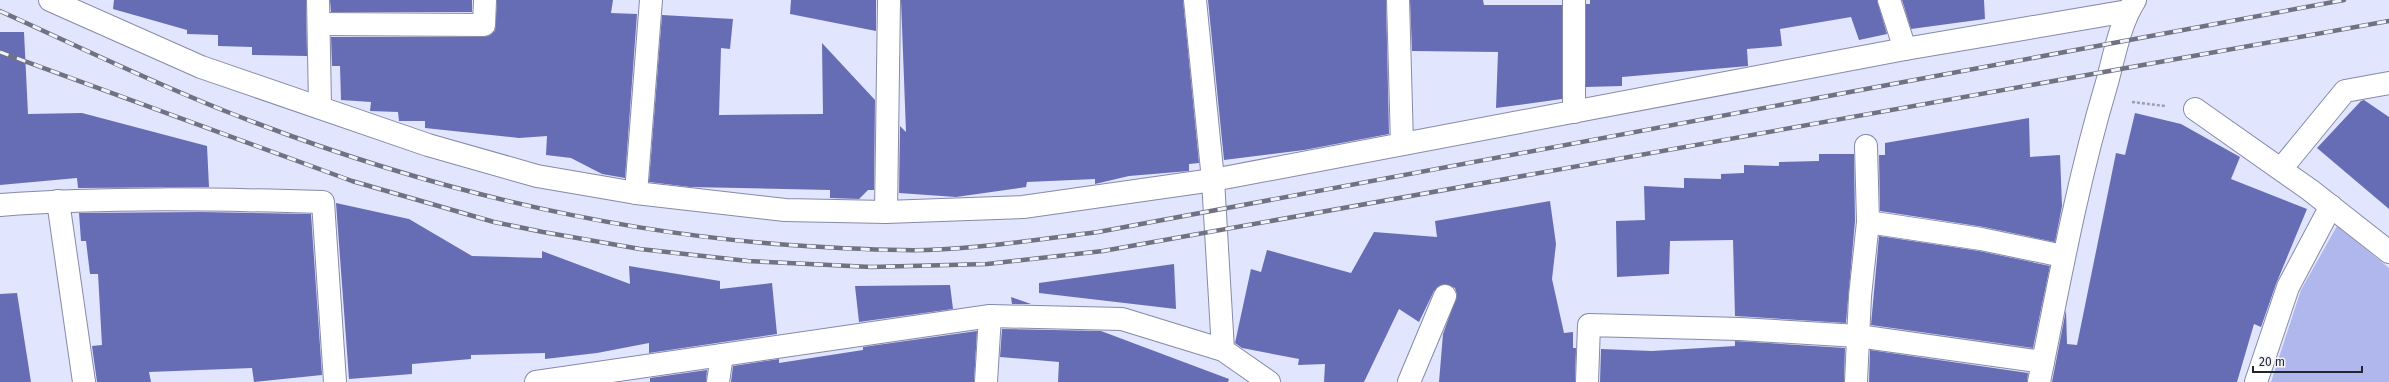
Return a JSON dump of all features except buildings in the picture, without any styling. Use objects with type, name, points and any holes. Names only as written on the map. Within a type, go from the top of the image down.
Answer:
[{"type":"street","points":[[50,0],[201,67],[320,106],[428,145],[537,176],[636,193],[785,210],[886,212],[1023,207],[1213,180],[2132,5],[2102,98],[2063,256],[2041,372],[1858,336],[1740,329],[1589,325],[1587,382]]},
{"type":"street","points":[[318,0],[320,106]]},
{"type":"street","points":[[319,24],[484,25],[485,0]]},
{"type":"street","points":[[636,193],[651,0]]},
{"type":"street","points":[[886,212],[889,0]]},
{"type":"street","points":[[1195,0],[1213,180],[1224,350]]},
{"type":"street","points":[[1398,0],[1402,144]]},
{"type":"street","points":[[1574,0],[1574,112]]},
{"type":"street","points":[[1889,0],[1905,49]]},
{"type":"street","points":[[2281,169],[2345,91],[2389,83]]},
{"type":"street","points":[[2195,109],[2281,169],[2389,252]]},
{"type":"street","points":[[1856,382],[1858,336],[1868,222],[1866,146]]},
{"type":"street","points":[[0,205],[58,201],[230,200],[323,202],[335,382]]},
{"type":"street","points":[[58,201],[84,382]]},
{"type":"street","points":[[2256,382],[2288,287],[2331,206]]},
{"type":"street","points":[[1868,222],[1981,239],[2063,256]]},
{"type":"street","points":[[1409,382],[1445,296]]},
{"type":"street","points":[[986,382],[990,316]]},
{"type":"street","points":[[549,381],[990,316],[1122,319],[1224,350],[1269,382]]},
{"type":"street","points":[[718,382],[722,355]]},
{"type":"path","points":[[2102,98],[2195,109]]},
{"type":"shaded area","points":[[2337,226],[2389,268],[2389,382],[2271,382],[2301,290]]},
{"type":"railway","points":[[0,11],[140,75],[225,111],[293,137],[362,160],[502,200],[645,228],[717,238],[790,245],[859,249],[927,250],[992,245],[1098,232],[2344,0]]},
{"type":"railway","points":[[0,52],[352,181],[494,222],[640,249],[748,261],[871,267],[987,264],[1103,251],[2389,21]]}]
